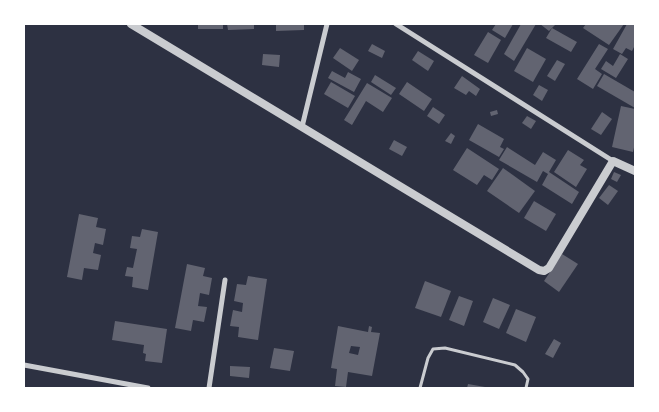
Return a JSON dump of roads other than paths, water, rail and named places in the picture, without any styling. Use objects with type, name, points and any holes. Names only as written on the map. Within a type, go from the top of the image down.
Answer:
[{"type":"street","points":[[131,24],[539,270],[549,268],[613,161]]},
{"type":"street","points":[[302,127],[327,24]]},
{"type":"street","points":[[396,24],[613,161],[635,171]]},
{"type":"street","points":[[210,388],[225,280]]},
{"type":"street","points":[[24,366],[148,388]]},
{"type":"lane","points":[[420,388],[428,358],[433,349],[445,348],[516,366],[528,379],[526,388]]}]
